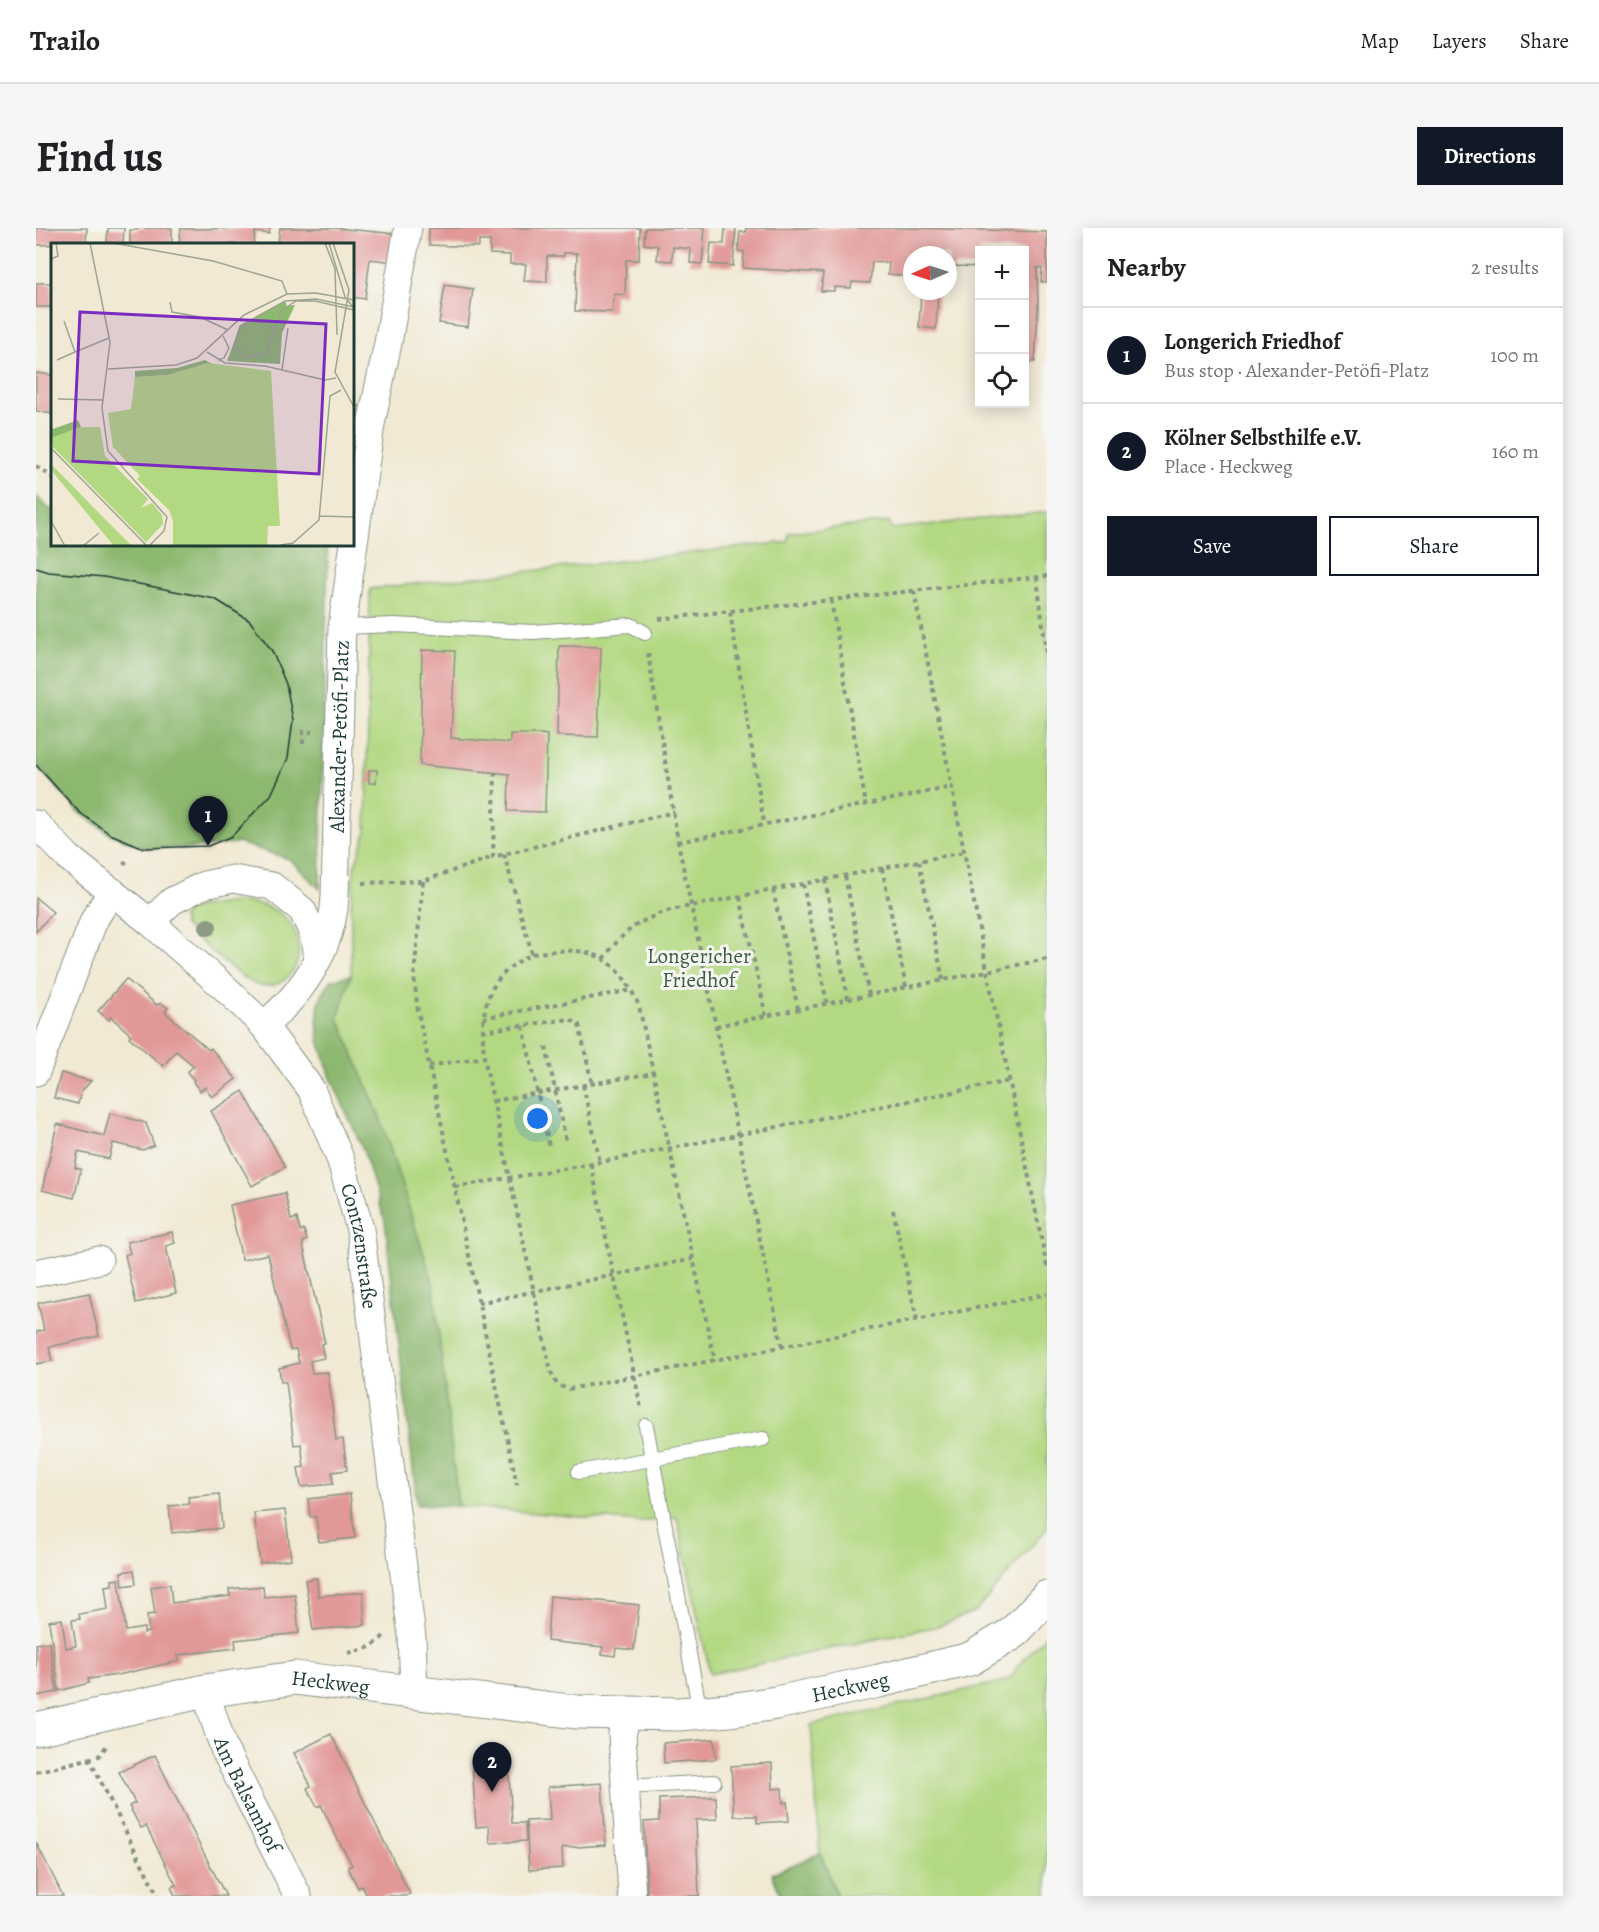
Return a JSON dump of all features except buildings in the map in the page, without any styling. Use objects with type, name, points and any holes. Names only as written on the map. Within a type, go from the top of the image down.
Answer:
[{"type":"street","name":"Alexander-Petöfi-Platz","points":[[355,509],[408,228]]},
{"type":"street","name":"Alexander-Petöfi-Platz","points":[[264,1026],[297,993],[317,961],[332,921],[336,885],[342,627],[351,546]]},
{"type":"street","name":"Contzenstraße","points":[[36,824],[69,858],[150,922],[225,988],[264,1026],[310,1089],[341,1161],[360,1229],[412,1636],[414,1691]]},
{"type":"street","points":[[150,922],[172,901],[204,885],[233,879],[272,886],[302,909],[314,935],[317,961]]},
{"type":"street","points":[[36,1072],[94,920],[112,891]]},
{"type":"street","points":[[36,1273],[99,1260]]},
{"type":"street","name":"Heckweg","points":[[36,1729],[205,1691],[295,1678],[522,1706],[628,1714],[700,1712],[776,1703],[970,1659],[1013,1633],[1047,1597]]},
{"type":"street","name":"Am Balsamhof","points":[[205,1691],[224,1749],[298,1896]]},
{"type":"street","points":[[628,1714],[622,1734],[632,1896]]},
{"type":"lane","points":[[342,627],[394,625],[533,632],[631,625],[645,633]]},
{"type":"lane","points":[[645,1426],[700,1712]]},
{"type":"lane","points":[[579,1472],[763,1439]]},
{"type":"lane","points":[[625,1787],[714,1782]]},
{"type":"path","points":[[36,466],[51,476]]},
{"type":"path","points":[[782,1347],[678,842],[645,633],[657,620],[1047,576]]},
{"type":"path","points":[[1037,577],[1047,660]]},
{"type":"path","points":[[914,591],[1047,1267]]},
{"type":"path","points":[[831,600],[866,805]]},
{"type":"path","points":[[730,612],[764,824]]},
{"type":"path","points":[[493,857],[495,772]]},
{"type":"path","points":[[678,842],[952,787]]},
{"type":"path","points":[[336,885],[423,881],[493,857],[674,812]]},
{"type":"path","points":[[603,959],[620,936],[640,921],[666,911],[964,852]]},
{"type":"path","points":[[504,854],[532,954]]},
{"type":"path","points":[[124,865],[127,859]]},
{"type":"path","points":[[919,861],[943,980]]},
{"type":"path","points":[[882,868],[906,987]]},
{"type":"path","points":[[845,876],[869,995]]},
{"type":"path","points":[[825,880],[848,999]]},
{"type":"path","points":[[423,881],[414,976],[418,1012],[517,1485]]},
{"type":"path","points":[[803,884],[827,1004]]},
{"type":"path","points":[[773,890],[798,1009]]},
{"type":"path","points":[[740,897],[766,1016]]},
{"type":"path","points":[[715,1361],[654,1072],[639,1006],[632,990],[619,972],[603,959],[578,950],[556,950],[532,954],[512,964],[496,982],[486,1001],[482,1031],[483,1057],[551,1372],[557,1385],[569,1389],[715,1361],[1047,1294]]},
{"type":"path","points":[[716,1026],[1047,958]]},
{"type":"path","points":[[483,1018],[632,990]]},
{"type":"path","points":[[482,1031],[570,1020],[579,1024],[592,1084]]},
{"type":"path","points":[[523,1026],[549,1146]]},
{"type":"path","points":[[546,1047],[566,1142]]},
{"type":"path","points":[[429,1066],[483,1057]]},
{"type":"path","points":[[493,1101],[654,1072]]},
{"type":"path","points":[[455,1187],[591,1164],[1009,1081]]},
{"type":"path","points":[[583,1085],[600,1162]]},
{"type":"path","points":[[591,1164],[633,1377],[645,1426]]},
{"type":"path","points":[[893,1210],[917,1320]]},
{"type":"path","points":[[478,1303],[614,1273],[693,1259]]},
{"type":"path","points":[[350,1653],[379,1642],[387,1631]]},
{"type":"path","points":[[89,1758],[158,1896]]},
{"type":"green space","points":[[36,496],[51,509],[51,546],[325,546],[328,553],[320,889],[289,859],[239,843],[190,848],[144,848],[110,834],[79,812],[36,765]]},
{"type":"green space","name":"Longericher Friedhof","points":[[1047,512],[1047,1528],[976,1611],[938,1626],[710,1674],[677,1517],[640,1522],[458,1506],[433,1283],[380,1118],[338,1017],[351,975],[351,907],[354,868],[366,833],[370,589],[788,542],[789,533],[890,522],[891,529]]},
{"type":"green space","points":[[234,902],[262,905],[282,915],[294,930],[298,946],[296,963],[289,976],[276,984],[258,985],[251,982],[207,948],[183,924],[183,918],[188,909]]},
{"type":"green space","points":[[351,975],[338,1017],[380,1118],[433,1283],[458,1506],[417,1505],[385,1221],[364,1152],[331,1078],[319,1040],[317,1022],[319,1001],[331,980]]},
{"type":"green space","points":[[1047,1634],[1047,1896],[837,1896],[820,1853],[811,1725],[1005,1681],[1013,1675],[1017,1667]]},
{"type":"green space","points":[[820,1853],[837,1896],[781,1896],[772,1874]]},
{"type":"tram line","points":[[36,568],[49,572],[104,577],[215,599],[250,621],[272,651],[286,684],[293,720],[288,758],[271,795],[232,836],[208,846],[144,848],[110,834],[79,812],[36,765]]},
{"type":"place","name":"Longerich Friedhof","points":[[208,846]]},
{"type":"place","name":"Kölner Selbsthilfe e.V.","points":[[492,1792]]}]
